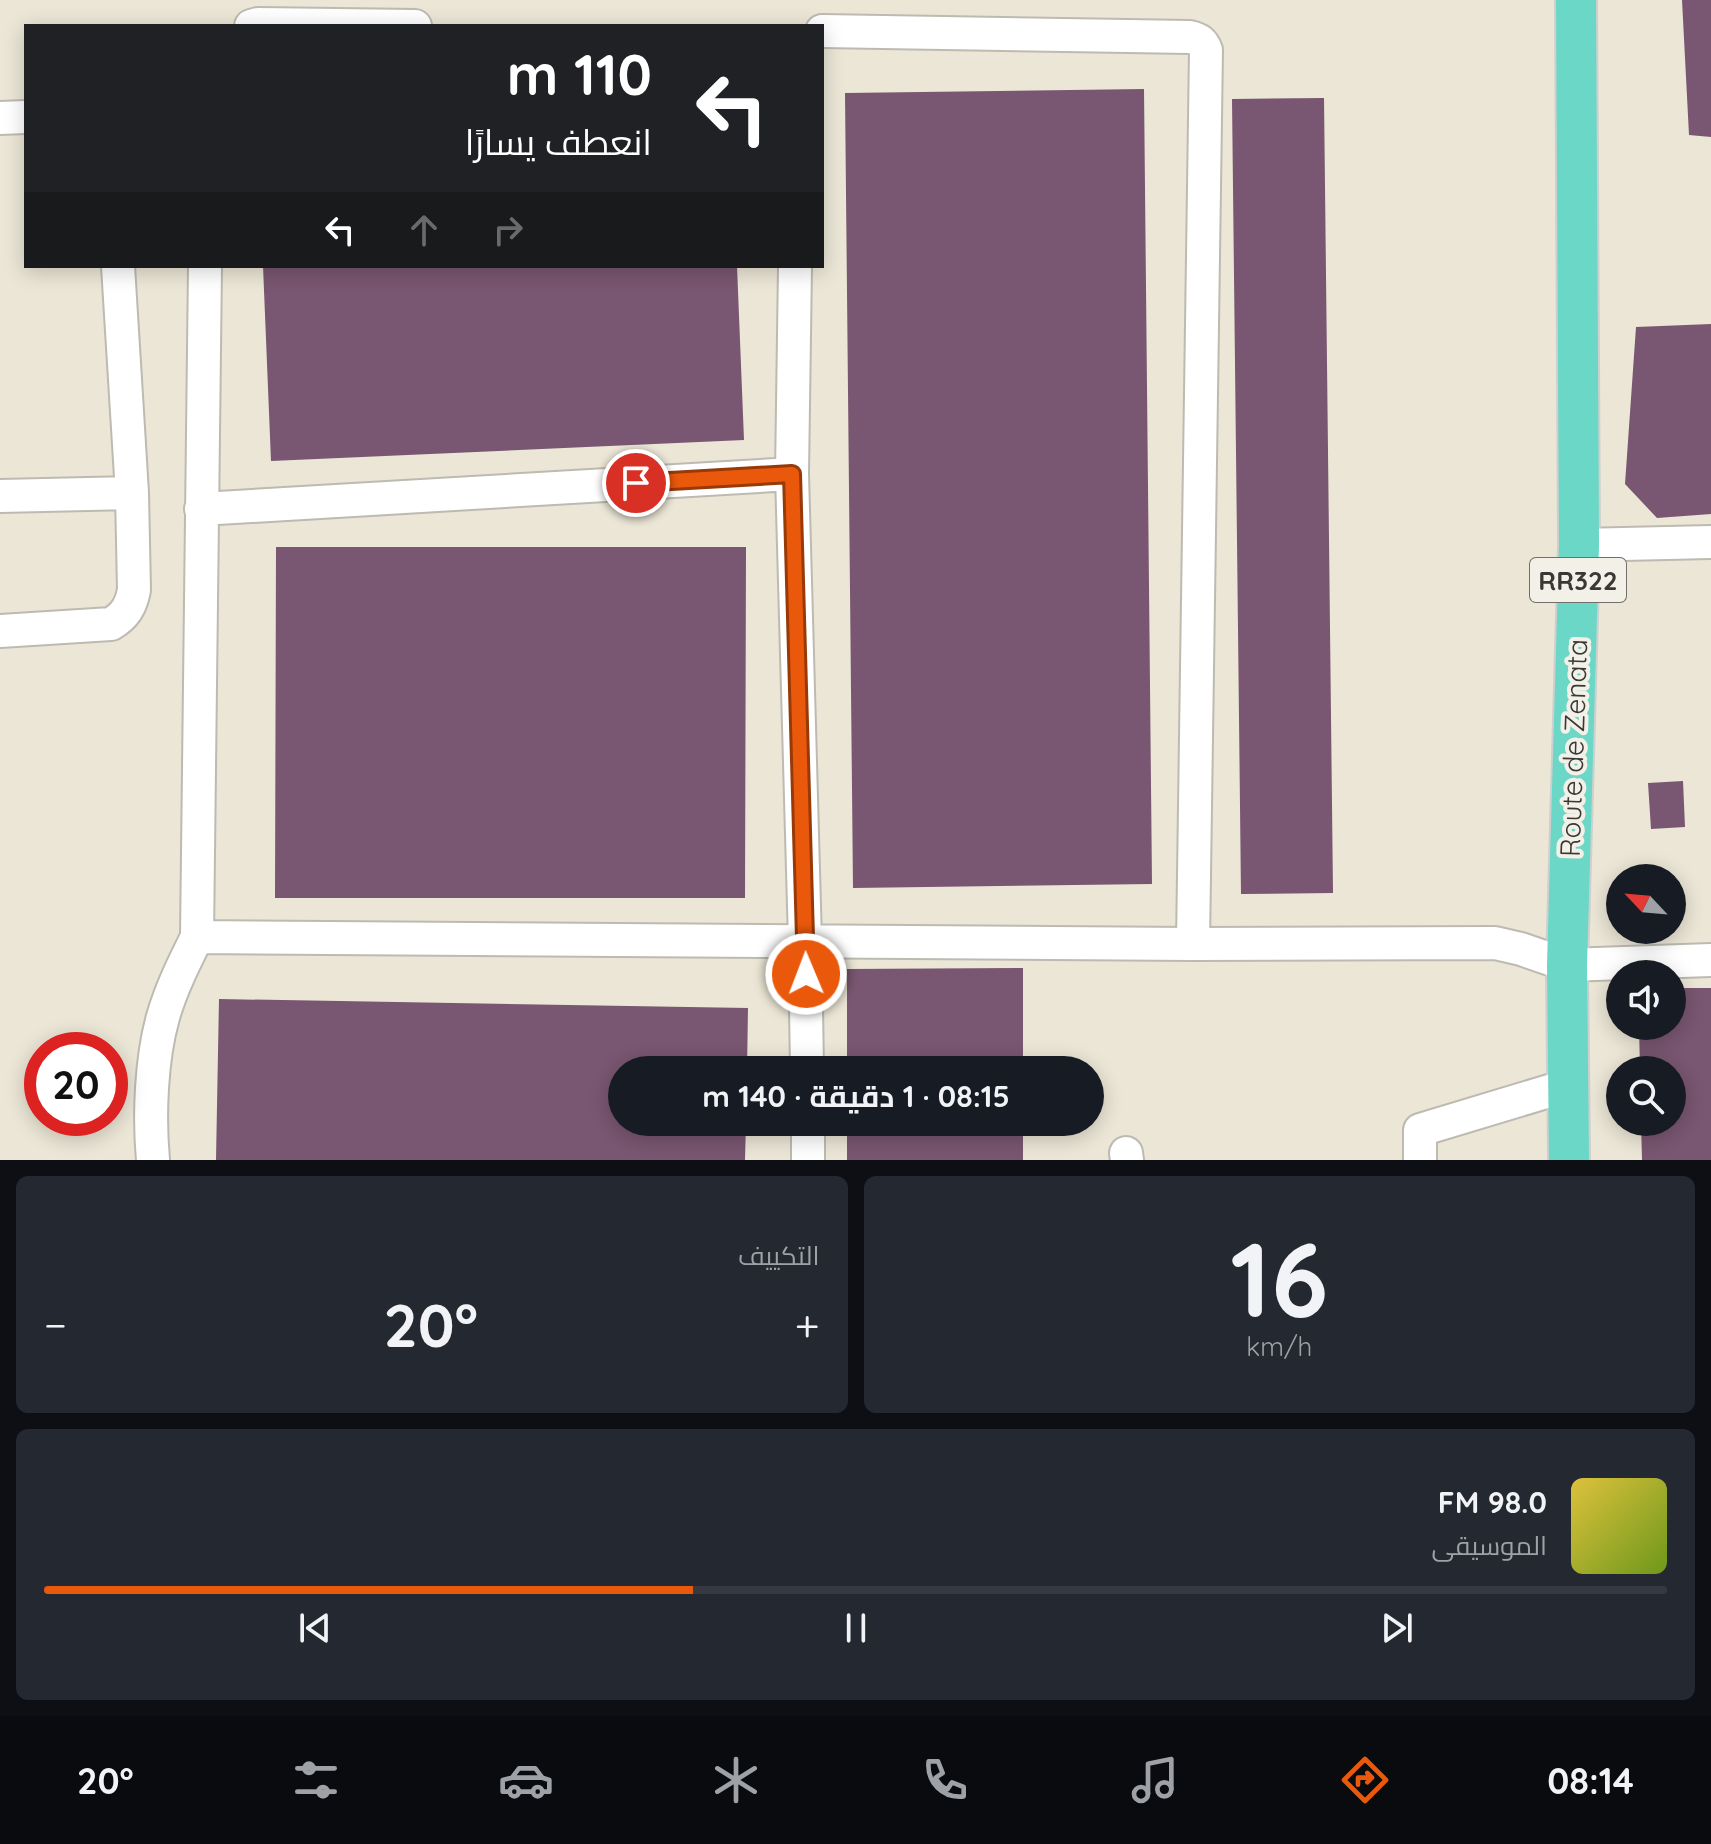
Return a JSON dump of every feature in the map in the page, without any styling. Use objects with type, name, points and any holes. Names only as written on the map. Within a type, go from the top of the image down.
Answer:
[{"type":"main road","name":"Route de Zenata","points":[[1569,1160],[1567,965],[1579,545],[1576,0]]},
{"type":"lane","points":[[824,31],[1190,37],[1204,44],[1193,944]]},
{"type":"lane","points":[[0,118],[24,117]]},
{"type":"lane","points":[[0,631],[111,624],[125,613],[132,602],[132,493],[118,268]]},
{"type":"lane","points":[[153,1160],[154,1060],[162,1019],[176,978],[197,937],[205,268]]},
{"type":"lane","points":[[795,268],[792,474],[807,1056]]},
{"type":"lane","points":[[201,509],[792,474]]},
{"type":"lane","points":[[0,496],[132,493]]},
{"type":"lane","points":[[1579,545],[1711,542]]},
{"type":"lane","points":[[197,937],[1495,943],[1567,965],[1711,960]]},
{"type":"lane","points":[[1420,1160],[1420,1130],[1569,1085]]},
{"type":"lane","points":[[808,1136],[808,1160]]},
{"type":"shaded area","points":[[0,0],[1711,0],[1711,1160],[0,1160]]},
{"type":"building","points":[[1682,0],[1711,0],[1711,137],[1689,135]]},
{"type":"building","points":[[1144,89],[1152,884],[853,888],[845,93]]},
{"type":"building","points":[[1324,98],[1333,893],[1241,894],[1232,99]]},
{"type":"building","points":[[263,268],[737,268],[744,440],[271,461]]},
{"type":"building","points":[[1711,324],[1711,514],[1657,518],[1625,484],[1636,327]]},
{"type":"building","points":[[276,547],[746,547],[745,898],[275,898]]},
{"type":"building","points":[[1683,781],[1685,827],[1651,829],[1648,783]]},
{"type":"building","points":[[1023,968],[1023,1056],[847,1056],[847,969]]},
{"type":"building","points":[[1686,988],[1711,988],[1711,1160],[1642,1160],[1641,1136],[1686,1136],[1686,1056],[1640,1056],[1639,1040],[1686,1040]]},
{"type":"building","points":[[219,999],[748,1008],[747,1056],[608,1056],[608,1136],[746,1136],[745,1160],[216,1160]]},
{"type":"building","points":[[847,1136],[1023,1136],[1023,1160],[847,1160]]},
{"type":"route","points":[[636,483],[792,474],[806,974]]}]
